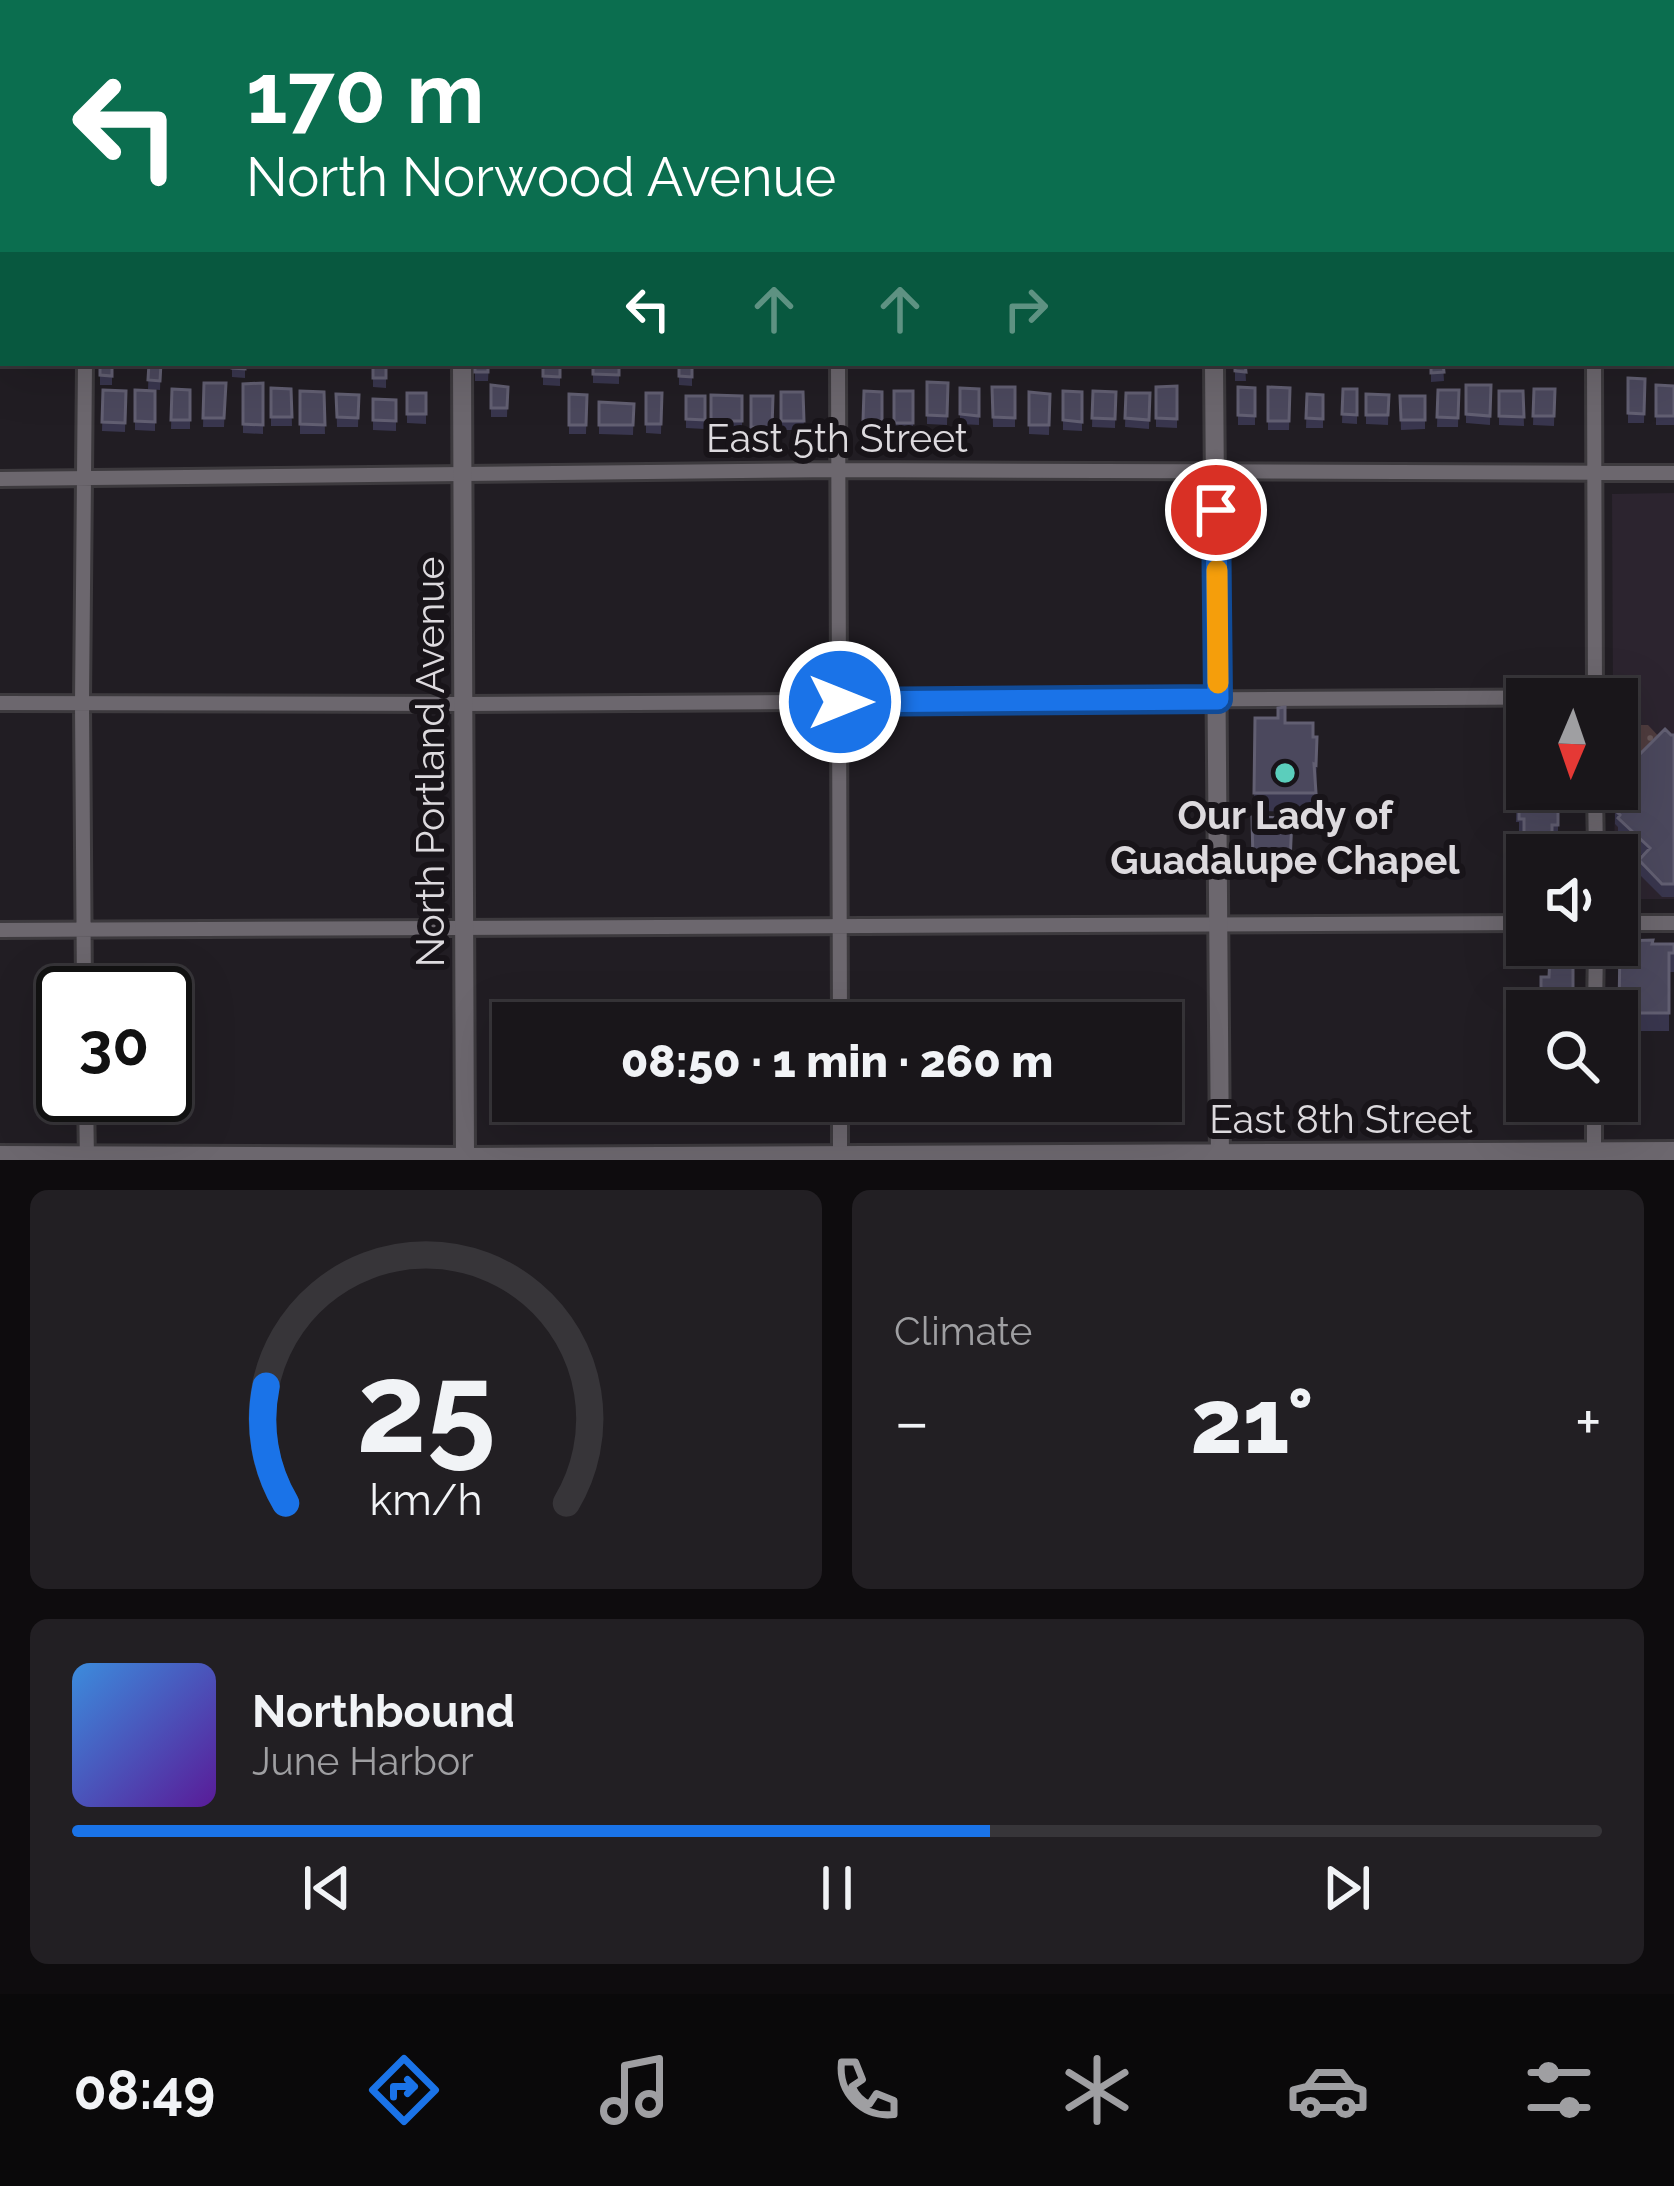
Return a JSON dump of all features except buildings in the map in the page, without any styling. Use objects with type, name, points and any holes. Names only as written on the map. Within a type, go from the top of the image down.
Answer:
[{"type":"street","points":[[84,966],[85,366]]},
{"type":"street","name":"North Portland Avenue","points":[[462,366],[465,1159]]},
{"type":"street","points":[[838,366],[840,1002]]},
{"type":"street","points":[[1214,366],[1220,1156]]},
{"type":"street","points":[[1594,366],[1595,678]]},
{"type":"street","name":"East 5th Street","points":[[0,478],[837,470],[1674,473]]},
{"type":"street","points":[[0,703],[1506,698]]},
{"type":"street","points":[[0,930],[1506,923]]},
{"type":"street","points":[[1638,923],[1674,923]]},
{"type":"street","points":[[86,1122],[87,1157]]},
{"type":"street","points":[[840,1122],[840,1157]]},
{"type":"street","points":[[1594,1122],[1594,1156]]},
{"type":"street","name":"East 8th Street","points":[[0,1154],[465,1159],[1594,1156],[1674,1151]]},
{"type":"shaded area","points":[[1674,493],[1674,899],[1638,899],[1638,834],[1614,834],[1615,810],[1638,810],[1638,678],[1613,678],[1612,494]]},
{"type":"shaded area","points":[[1638,725],[1648,725],[1662,740],[1638,764]]},
{"type":"slow traffic","points":[[1217,570],[1218,683]]},
{"type":"place","name":"Our Lady of Guadalupe Chapel","points":[[1285,773]]},
{"type":"route","points":[[840,702],[1218,699],[1216,510]]}]
